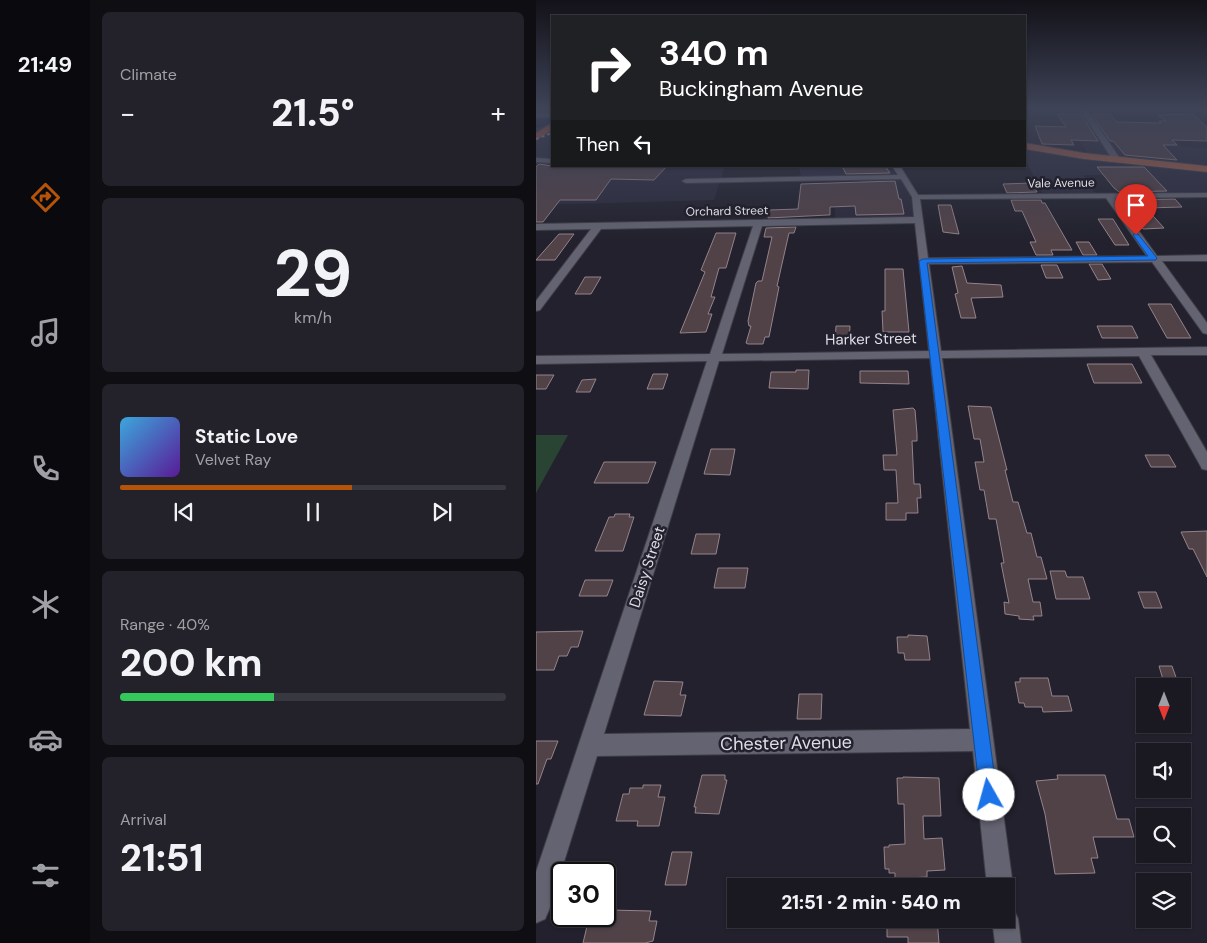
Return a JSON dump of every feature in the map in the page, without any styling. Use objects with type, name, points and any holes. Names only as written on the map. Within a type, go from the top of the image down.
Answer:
[{"type":"main road","points":[[1071,153],[1117,160],[1207,169]]},
{"type":"street","points":[[1112,153],[1117,160]]},
{"type":"street","points":[[536,160],[551,160]]},
{"type":"street","points":[[686,181],[762,176],[900,172],[916,197],[999,878]]},
{"type":"street","name":"Vale Avenue","points":[[916,197],[1207,195]]},
{"type":"street","points":[[1109,196],[1207,332]]},
{"type":"street","name":"Orchard Street","points":[[536,227],[918,220]]},
{"type":"street","name":"Daisy Street","points":[[536,910],[758,223]]},
{"type":"street","points":[[536,308],[598,226]]},
{"type":"street","points":[[923,261],[1207,258]]},
{"type":"street","name":"Harker Street","points":[[536,360],[1207,351]]},
{"type":"street","points":[[1143,352],[1207,465]]},
{"type":"street","name":"Chester Avenue","points":[[590,745],[982,740]]},
{"type":"street","points":[[1006,928],[1008,943]]},
{"type":"shaded area","points":[[536,153],[551,153],[551,167],[725,167],[714,200],[536,205]]},
{"type":"shaded area","points":[[1026,153],[1207,153],[1207,192],[1141,193],[1125,175],[1083,175],[1095,193],[1043,194],[1026,162]]},
{"type":"shaded area","points":[[799,167],[891,167],[896,175],[801,177]]},
{"type":"shaded area","points":[[900,179],[910,194],[914,217],[835,219],[835,197],[859,197],[860,180]]},
{"type":"green space","points":[[536,435],[568,435],[536,493]]},
{"type":"building","points":[[1123,153],[1170,153],[1177,160],[1125,155]]},
{"type":"building","points":[[539,164],[551,167],[666,167],[654,180],[611,179],[596,200],[560,200],[543,222],[536,222],[536,167]]},
{"type":"building","points":[[842,167],[886,167],[890,173],[846,174]]},
{"type":"building","points":[[1097,167],[1144,167],[1167,191],[1119,192]]},
{"type":"building","points":[[895,181],[904,214],[856,215],[855,206],[830,207],[830,215],[768,218],[769,210],[798,209],[801,184]]},
{"type":"building","points":[[1032,183],[1037,192],[1007,193],[1003,184]]},
{"type":"building","points":[[1175,199],[1182,207],[1146,208],[1164,228],[1143,229],[1134,217],[1138,217],[1125,200]]},
{"type":"building","points":[[1011,200],[1041,200],[1042,203],[1045,203],[1072,250],[1051,250],[1053,255],[1036,255],[1030,242],[1036,242],[1022,211],[1015,211]]},
{"type":"building","points":[[938,205],[951,205],[959,234],[943,232]]},
{"type":"building","points":[[1098,219],[1113,219],[1129,245],[1115,245]]},
{"type":"building","points":[[796,227],[794,233],[789,233],[777,286],[779,287],[769,337],[765,337],[763,344],[748,344],[746,343],[751,326],[749,326],[748,321],[756,283],[762,281],[772,237],[764,237],[766,228]]},
{"type":"building","points":[[716,233],[736,233],[726,268],[719,268],[711,297],[715,297],[708,314],[712,314],[706,332],[680,333],[705,272],[701,270]]},
{"type":"building","points":[[559,234],[574,234],[555,260],[536,260]]},
{"type":"building","points":[[1076,242],[1089,242],[1097,255],[1083,255]]},
{"type":"building","points":[[1089,264],[1102,264],[1111,279],[1098,280]]},
{"type":"building","points":[[1041,265],[1057,265],[1063,278],[1046,278]]},
{"type":"building","points":[[962,266],[967,283],[1001,285],[1003,297],[971,298],[976,318],[961,318],[955,294],[958,293],[952,267]]},
{"type":"building","points":[[885,269],[903,269],[909,332],[883,332],[882,311],[885,311]]},
{"type":"building","points":[[585,277],[601,277],[591,294],[575,294]]},
{"type":"building","points":[[1148,304],[1171,304],[1191,338],[1167,338]]},
{"type":"building","points":[[836,326],[850,326],[849,343],[835,343]]},
{"type":"building","points":[[1097,326],[1132,326],[1138,338],[1102,338]]},
{"type":"building","points":[[1087,364],[1132,364],[1142,383],[1094,383]]},
{"type":"building","points":[[796,370],[809,370],[808,389],[769,388],[771,372],[796,372]]},
{"type":"building","points":[[860,371],[908,371],[909,384],[860,383]]},
{"type":"building","points":[[653,374],[668,374],[663,389],[647,389]]},
{"type":"building","points":[[536,375],[554,375],[546,389],[536,389]]},
{"type":"building","points":[[596,379],[590,392],[576,392],[582,380]]},
{"type":"building","points":[[968,406],[991,407],[1013,502],[1018,502],[1027,533],[1031,533],[1037,557],[1041,557],[1047,579],[1028,579],[1033,602],[1040,602],[1042,616],[1033,616],[1034,620],[1019,619],[1019,616],[1005,614],[1004,602],[1009,603],[1001,563],[1004,563],[996,519],[989,519],[984,490],[980,490],[975,462],[984,462],[980,439],[974,439]]},
{"type":"building","points":[[913,408],[915,410],[917,434],[917,441],[912,441],[914,484],[920,484],[921,498],[917,498],[918,513],[906,513],[906,520],[886,520],[886,503],[898,503],[896,470],[884,470],[883,455],[897,455],[893,410]]},
{"type":"building","points":[[711,449],[735,449],[730,475],[704,474]]},
{"type":"building","points":[[1145,455],[1169,455],[1176,467],[1151,467]]},
{"type":"building","points":[[604,462],[656,462],[648,483],[594,483]]},
{"type":"building","points":[[615,514],[630,514],[629,517],[634,517],[623,551],[595,551],[609,517],[614,517]]},
{"type":"building","points":[[1207,531],[1207,577],[1193,549],[1189,549],[1181,532]]},
{"type":"building","points":[[696,534],[720,534],[716,554],[691,554]]},
{"type":"building","points":[[718,568],[748,568],[745,588],[714,588]]},
{"type":"building","points":[[1050,571],[1065,571],[1067,577],[1083,577],[1090,599],[1056,599]]},
{"type":"building","points":[[585,580],[613,580],[607,596],[579,596]]},
{"type":"building","points":[[1138,592],[1156,592],[1162,608],[1144,608]]},
{"type":"building","points":[[583,631],[578,647],[571,647],[567,656],[559,656],[554,670],[536,670],[536,632]]},
{"type":"building","points":[[908,635],[927,636],[930,660],[905,660],[904,653],[898,653],[897,637],[908,637]]},
{"type":"building","points":[[1159,666],[1172,666],[1176,678],[1163,678]]},
{"type":"building","points":[[1020,678],[1048,678],[1052,696],[1068,696],[1072,711],[1043,712],[1042,707],[1025,707],[1024,703],[1019,703],[1015,682],[1020,682]]},
{"type":"building","points":[[654,681],[683,682],[680,695],[686,695],[681,716],[644,715]]},
{"type":"building","points":[[799,694],[822,694],[821,719],[797,719]]},
{"type":"building","points":[[536,741],[558,741],[551,759],[547,759],[538,784],[536,784]]},
{"type":"building","points":[[702,775],[725,775],[725,780],[727,780],[719,814],[695,813],[696,807],[694,807]]},
{"type":"building","points":[[1057,775],[1105,775],[1117,819],[1129,819],[1134,837],[1093,837],[1098,858],[1091,858],[1095,873],[1055,874],[1045,814],[1036,781],[1058,779]]},
{"type":"building","points":[[897,778],[939,778],[941,816],[923,816],[924,839],[942,838],[945,870],[927,871],[927,877],[895,878],[895,873],[889,873],[889,869],[885,869],[884,847],[905,844],[904,804],[898,804]]},
{"type":"building","points":[[643,785],[661,785],[658,797],[665,797],[659,826],[637,826],[638,821],[616,821],[623,794],[629,794],[630,788],[643,788]]},
{"type":"building","points":[[672,852],[692,852],[686,885],[665,885]]},
{"type":"building","points":[[616,910],[651,911],[649,921],[657,921],[653,941],[645,943],[583,943],[587,927],[616,927]]},
{"type":"building","points":[[887,928],[938,928],[939,943],[908,943],[908,937],[887,937]]},
{"type":"route","points":[[989,795],[923,261],[1153,258],[1136,235]]}]
